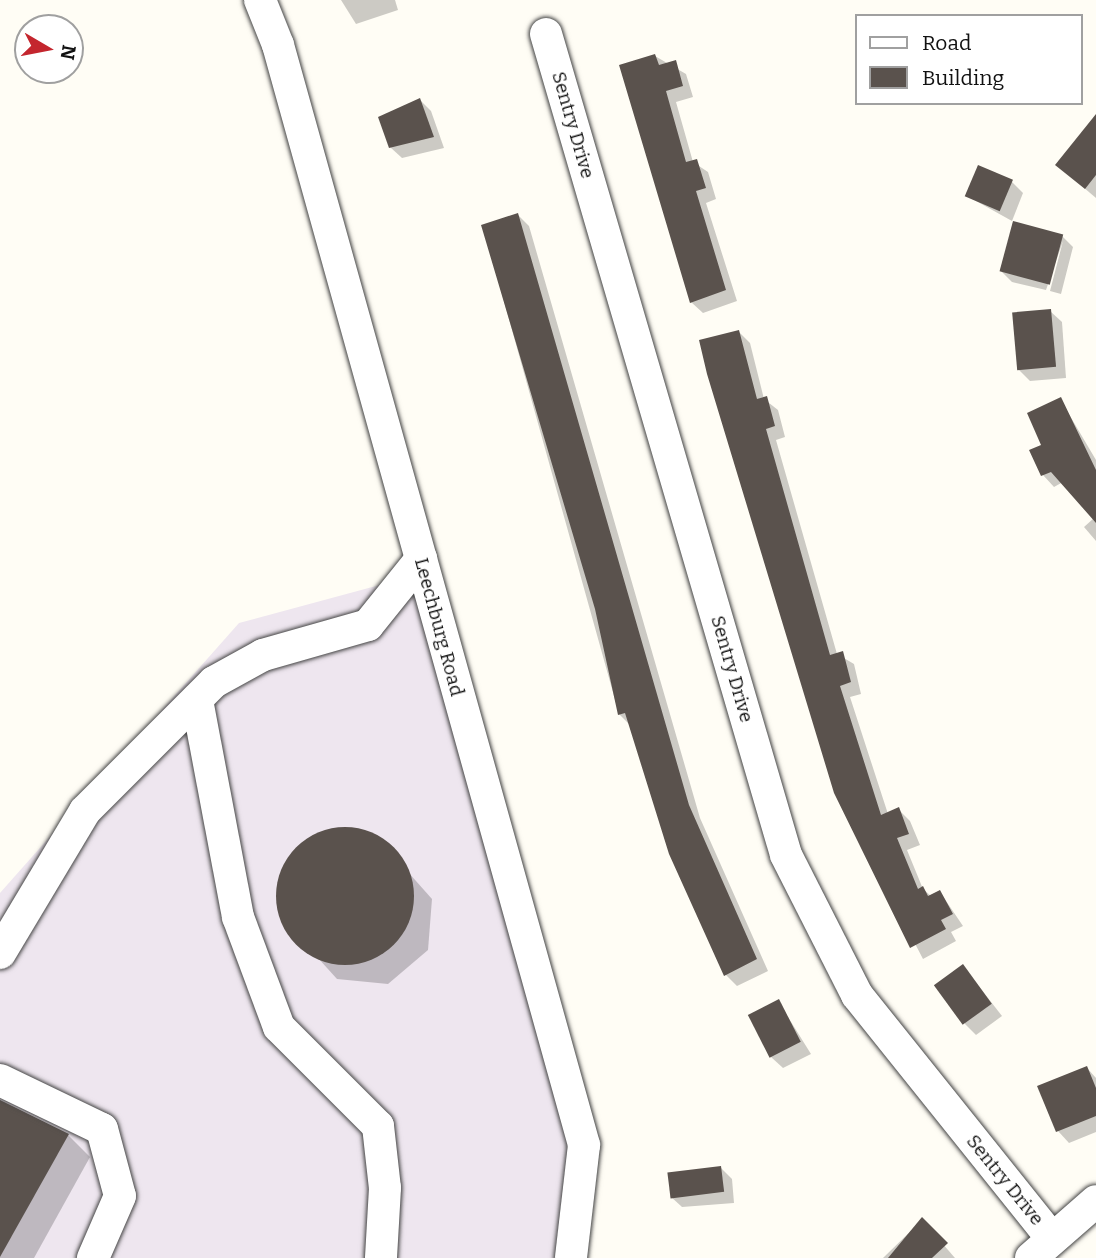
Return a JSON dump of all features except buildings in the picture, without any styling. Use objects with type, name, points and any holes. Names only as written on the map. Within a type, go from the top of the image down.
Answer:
[{"type":"street","name":"Leechburg Road","points":[[260,0],[421,559],[584,1144],[570,1258]]},
{"type":"street","name":"Sentry Drive","points":[[546,34],[786,855],[857,995],[1041,1248]]},
{"type":"street","points":[[0,953],[85,811],[197,699],[263,655],[368,625],[421,559]]},
{"type":"street","points":[[197,699],[238,916],[279,1027],[378,1126],[385,1188],[382,1258]]},
{"type":"street","points":[[0,1080],[102,1129],[120,1196],[93,1258]]},
{"type":"street","points":[[1041,1248],[1096,1201]]},
{"type":"shaded area","points":[[424,573],[581,1189],[566,1258],[0,1258],[0,893],[239,623]]}]
